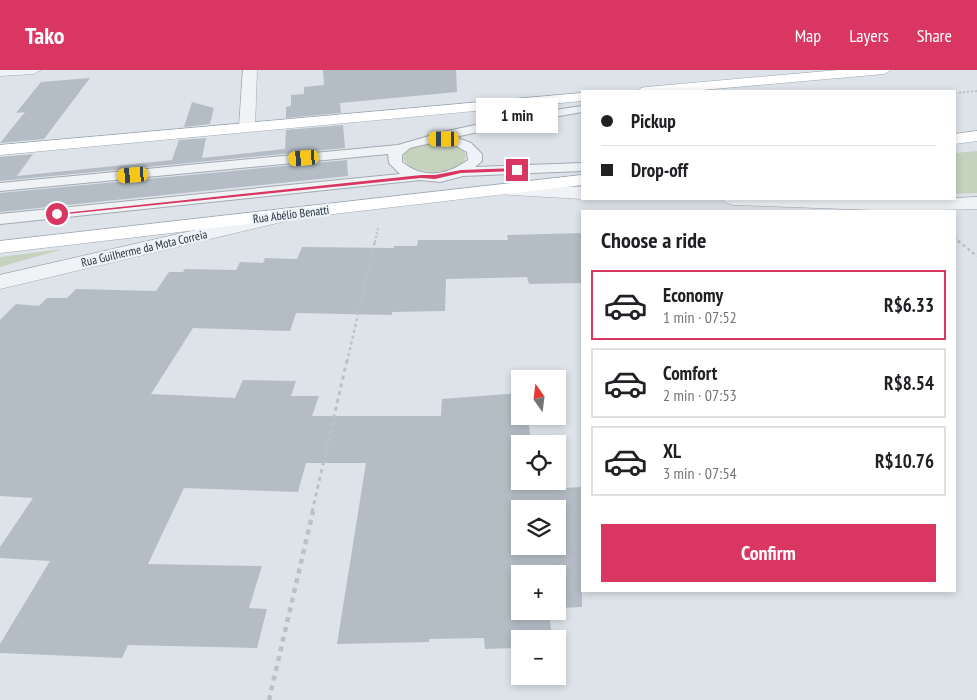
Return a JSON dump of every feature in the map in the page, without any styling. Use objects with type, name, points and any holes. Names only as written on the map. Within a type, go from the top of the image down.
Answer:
[{"type":"main road","points":[[659,90],[884,70]]},
{"type":"main road","points":[[0,150],[581,97]]},
{"type":"main road","points":[[956,139],[977,136]]},
{"type":"main road","name":"Rua Abélio Benatti","points":[[0,247],[581,180]]},
{"type":"street","points":[[0,72],[34,70]]},
{"type":"street","points":[[247,127],[250,70]]},
{"type":"street","points":[[503,190],[581,193]]},
{"type":"street","points":[[760,200],[917,206],[977,203]]},
{"type":"street","name":"Rua Guilherme da Mota Correia","points":[[0,282],[288,215]]},
{"type":"lane","points":[[0,187],[399,149],[413,142],[520,119],[581,109]]},
{"type":"lane","points":[[431,139],[455,140],[472,149],[475,154],[475,160],[461,172]]},
{"type":"lane","points":[[399,149],[394,156],[394,162],[408,174],[421,176]]},
{"type":"lane","points":[[0,219],[421,176],[442,176],[461,172],[581,167]]},
{"type":"path","points":[[956,93],[977,91]]},
{"type":"path","points":[[269,700],[384,203]]},
{"type":"path","points":[[956,239],[977,256]]},
{"type":"green space","points":[[436,142],[458,147],[465,154],[466,158],[462,163],[449,170],[431,172],[414,168],[407,164],[403,158],[405,153],[412,147]]},
{"type":"green space","points":[[977,151],[977,193],[956,194],[956,153]]},
{"type":"green space","points":[[63,249],[0,267],[0,257]]},
{"type":"building","points":[[323,70],[456,70],[457,92],[340,103],[341,113],[286,118],[286,107],[291,106],[291,95],[304,94],[304,87],[324,85]]},
{"type":"building","points":[[90,78],[44,139],[0,143],[25,112],[16,113],[41,82]]},
{"type":"building","points":[[192,102],[214,108],[210,124],[184,127]]},
{"type":"building","points":[[343,125],[345,148],[0,181],[0,157],[33,154],[17,176],[172,160],[179,140],[206,138],[202,158],[285,149],[286,130]]},
{"type":"building","points":[[347,160],[348,176],[0,212],[0,193]]},
{"type":"building","points":[[581,233],[581,283],[529,284],[527,277],[446,279],[445,311],[392,312],[392,315],[296,313],[290,331],[193,328],[151,394],[235,398],[243,380],[296,381],[291,396],[319,396],[312,416],[441,416],[442,399],[511,394],[511,425],[529,425],[530,435],[511,435],[511,490],[566,490],[566,488],[581,487],[582,607],[566,608],[566,565],[511,565],[511,620],[550,620],[551,630],[511,630],[511,648],[485,649],[484,638],[429,639],[429,642],[337,644],[366,463],[306,463],[298,492],[184,488],[148,564],[262,566],[249,608],[267,609],[257,648],[128,645],[122,658],[0,653],[0,644],[50,561],[0,558],[0,547],[33,498],[0,496],[0,320],[16,304],[39,306],[47,298],[67,298],[76,289],[156,291],[169,272],[183,272],[185,269],[236,270],[240,262],[263,263],[265,258],[297,259],[302,247],[394,248],[394,246],[417,246],[418,240],[508,240],[507,235]]},
{"type":"route","points":[[57,214],[421,176],[435,177],[461,172],[517,170]]}]
